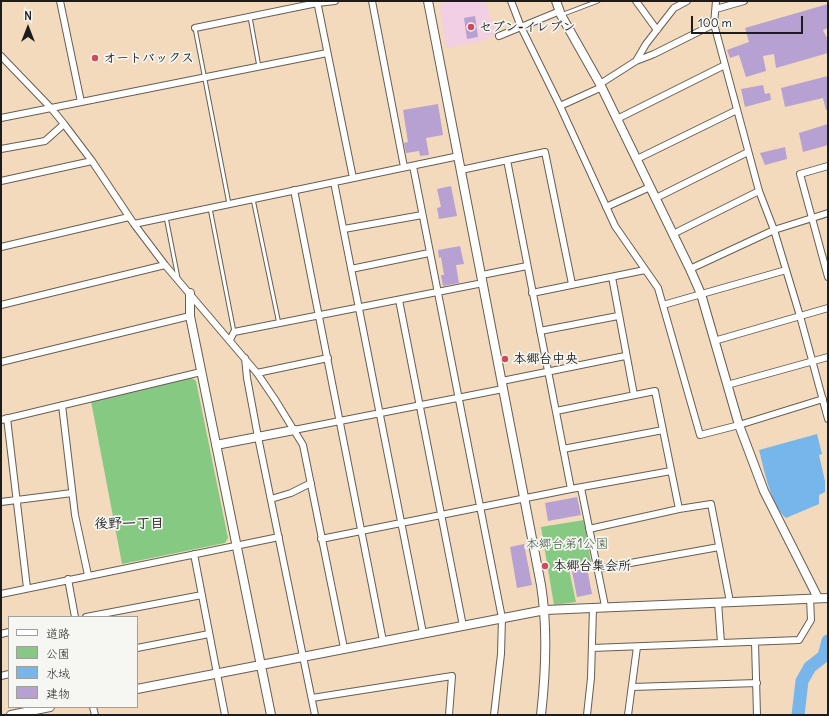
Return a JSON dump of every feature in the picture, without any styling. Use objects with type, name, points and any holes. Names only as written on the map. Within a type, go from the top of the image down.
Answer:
[{"type":"street","points":[[60,1],[81,102]]},
{"type":"street","points":[[194,28],[317,2],[335,1]]},
{"type":"street","points":[[372,1],[404,167]]},
{"type":"street","points":[[428,1],[525,499],[545,610],[546,664],[541,715]]},
{"type":"street","points":[[511,1],[521,27],[560,106],[615,226],[658,288],[700,435],[739,425],[823,399]]},
{"type":"street","points":[[556,1],[560,13],[601,86],[701,294],[739,425],[764,491],[814,598],[811,620],[799,640],[592,648]]},
{"type":"street","points":[[636,1],[657,30]]},
{"type":"street","points":[[636,61],[646,44],[674,8],[687,1]]},
{"type":"street","points":[[716,1],[714,24],[748,152],[759,191],[774,230],[800,316],[828,419]]},
{"type":"street","points":[[716,9],[744,1]]},
{"type":"street","points":[[317,2],[353,178]]},
{"type":"street","points":[[499,36],[560,13]]},
{"type":"street","points":[[560,106],[601,86],[636,61],[654,54],[714,24]]},
{"type":"street","points":[[1,118],[327,53]]},
{"type":"street","points":[[1,56],[51,108],[64,124],[92,161],[134,224],[165,265],[178,278],[257,373],[303,445],[344,648]]},
{"type":"street","points":[[617,119],[725,65]]},
{"type":"street","points":[[637,159],[737,110]]},
{"type":"street","points":[[1,149],[45,141],[64,124]]},
{"type":"street","points":[[461,170],[545,152],[572,284]]},
{"type":"street","points":[[656,198],[748,152]]},
{"type":"street","points":[[134,224],[459,156]]},
{"type":"street","points":[[507,160],[571,489]]},
{"type":"street","points":[[1,181],[92,161]]},
{"type":"street","points":[[413,166],[502,618],[501,654],[494,715]]},
{"type":"street","points":[[828,166],[800,174],[811,218],[826,262],[828,277]]},
{"type":"street","points":[[334,182],[422,633]]},
{"type":"street","points":[[606,207],[650,186]]},
{"type":"street","points":[[294,190],[341,421],[383,641]]},
{"type":"street","points":[[673,234],[759,191]]},
{"type":"street","points":[[690,269],[774,230],[828,213]]},
{"type":"street","points":[[344,229],[422,215]]},
{"type":"street","points":[[1,247],[130,217]]},
{"type":"street","points":[[351,269],[429,253]]},
{"type":"street","points":[[1,305],[165,265]]},
{"type":"street","points":[[230,340],[234,332],[438,293],[527,266]]},
{"type":"street","points":[[532,293],[646,270]]},
{"type":"street","points":[[663,305],[786,270]]},
{"type":"street","points":[[612,277],[625,356],[634,395]]},
{"type":"street","points":[[190,293],[190,316],[271,715]]},
{"type":"street","points":[[399,300],[463,626]]},
{"type":"street","points":[[714,341],[828,308]]},
{"type":"street","points":[[1,362],[190,316]]},
{"type":"street","points":[[540,331],[618,316]]},
{"type":"street","points":[[216,445],[458,398],[547,371],[625,356]]},
{"type":"street","points":[[727,385],[828,356]]},
{"type":"street","points":[[245,358],[247,378],[258,437],[315,715]]},
{"type":"street","points":[[257,373],[328,358]]},
{"type":"street","points":[[27,588],[17,500],[4,419],[201,372]]},
{"type":"street","points":[[556,411],[655,391],[679,509]]},
{"type":"street","points":[[62,405],[75,515],[88,575]]},
{"type":"street","points":[[563,449],[663,430]]},
{"type":"street","points":[[321,539],[571,489],[671,471]]},
{"type":"street","points":[[271,499],[291,493],[311,483]]},
{"type":"street","points":[[581,488],[605,606]]},
{"type":"street","points":[[1,502],[72,493]]},
{"type":"street","points":[[589,529],[679,509],[711,504],[730,602]]},
{"type":"street","points":[[1,594],[279,536]]},
{"type":"street","points":[[597,569],[719,547]]},
{"type":"street","points":[[194,554],[225,715]]},
{"type":"street","points":[[68,579],[75,616]]},
{"type":"street","points":[[91,616],[202,595]]},
{"type":"street","points":[[138,689],[545,610],[605,606],[828,598]]},
{"type":"street","points":[[718,602],[721,643]]},
{"type":"street","points":[[587,715],[591,678],[593,607]]},
{"type":"street","points":[[138,648],[209,634]]},
{"type":"street","points":[[755,642],[757,715]]},
{"type":"street","points":[[628,715],[637,647]]},
{"type":"street","points":[[312,698],[452,676],[446,715]]},
{"type":"street","points":[[632,687],[757,683]]},
{"type":"street","points":[[11,715],[45,708]]},
{"type":"lane","points":[[560,13],[598,1]]},
{"type":"lane","points":[[250,17],[259,67]]},
{"type":"lane","points":[[194,28],[229,204]]},
{"type":"lane","points":[[253,199],[278,324]]},
{"type":"lane","points":[[210,208],[234,332]]},
{"type":"lane","points":[[166,217],[178,278]]},
{"type":"shaded area","points":[[449,1],[485,1],[497,34],[479,42],[446,48],[439,4]]},
{"type":"green space","points":[[192,378],[196,381],[228,538],[225,543],[122,564],[91,401]]},
{"type":"green space","name":"本郷台第1公園","points":[[584,520],[591,562],[568,565],[576,602],[554,605],[541,527]]},
{"type":"water","points":[[817,434],[822,454],[819,455],[825,481],[825,492],[819,495],[819,504],[786,518],[776,505],[772,496],[759,450]]},
{"type":"building","points":[[828,4],[828,28],[823,30],[828,40],[828,53],[776,68],[774,54],[763,56],[766,71],[746,77],[739,55],[730,58],[727,50],[749,42],[745,28]]},
{"type":"building","name":"セブン-イレブン","points":[[475,16],[478,37],[467,39],[464,18]]},
{"type":"building","points":[[828,76],[828,110],[826,110],[823,98],[785,107],[781,88]]},
{"type":"building","points":[[763,85],[765,94],[770,93],[771,100],[745,107],[741,89]]},
{"type":"building","points":[[438,104],[443,135],[426,138],[429,155],[420,156],[419,151],[406,153],[404,143],[408,142],[403,110]]},
{"type":"building","points":[[828,124],[828,145],[803,152],[799,133]]},
{"type":"building","points":[[785,147],[787,159],[765,165],[760,153]]},
{"type":"building","points":[[451,186],[457,216],[439,219],[437,208],[441,207],[437,189]]},
{"type":"building","points":[[460,246],[464,264],[456,265],[459,283],[443,286],[441,275],[444,275],[441,257],[439,258],[438,250]]},
{"type":"building","points":[[577,497],[581,515],[548,521],[545,503]]},
{"type":"building","points":[[524,544],[532,585],[517,588],[510,547]]},
{"type":"building","points":[[587,568],[592,594],[577,597],[572,571]]},
{"type":"waterway","points":[[798,715],[802,681],[810,667],[824,656],[828,641]]},
{"type":"place","name":"セブン-イレブン","points":[[471,27]]},
{"type":"place","name":"オートバックス","points":[[95,58]]},
{"type":"place","name":"本郷台中央","points":[[505,359]]},
{"type":"place","name":"本郷台集会所","points":[[545,566]]},
{"type":"district","name":"後野一丁目","points":[[129,524]]}]
